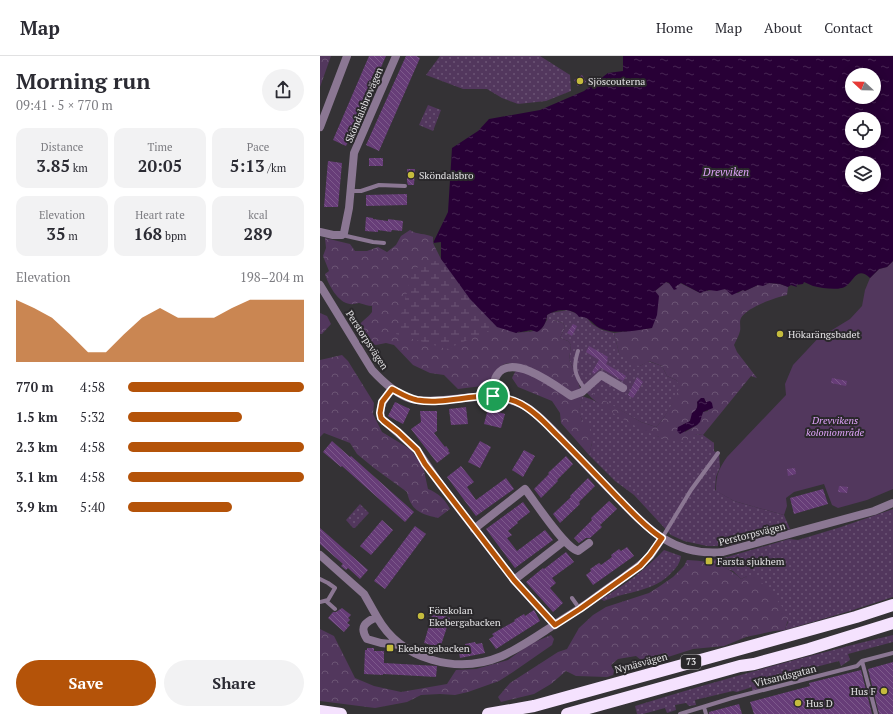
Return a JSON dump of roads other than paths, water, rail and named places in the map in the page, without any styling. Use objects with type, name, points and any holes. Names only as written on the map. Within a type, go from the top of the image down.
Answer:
[{"type":"highway","name":"Nynäsvägen","points":[[488,714],[534,706],[856,617],[893,605]]},
{"type":"highway","name":"73","points":[[567,714],[740,666],[754,664],[809,649],[893,623]]},
{"type":"highway","points":[[809,649],[831,646],[893,629]]},
{"type":"highway","points":[[320,711],[341,714]]},
{"type":"street","points":[[320,127],[346,56]]},
{"type":"street","name":"Sköndalsbrovägen","points":[[342,235],[344,233],[349,208],[354,153],[396,56]]},
{"type":"street","points":[[320,232],[333,235],[342,235]]},
{"type":"street","name":"Perstorpsvägen","points":[[320,285],[370,367],[381,380],[392,389],[410,398],[427,401],[477,396],[493,396],[505,398],[521,404],[542,419],[639,520],[662,538],[673,544],[701,552],[724,552],[874,511],[893,504]]},
{"type":"street","points":[[493,396],[493,384],[498,373],[511,366],[534,373],[571,396],[585,389],[601,375],[623,388]]},
{"type":"street","points":[[392,389],[382,402],[380,413],[381,418],[417,450],[425,464],[514,580],[555,625]]},
{"type":"street","points":[[474,528],[525,489],[564,541],[574,550],[578,551],[590,543]]},
{"type":"street","points":[[320,555],[364,594],[389,634],[400,645],[431,660],[454,664],[466,664],[502,656],[537,637],[580,609],[640,566],[662,538]]},
{"type":"street","points":[[514,580],[564,541]]},
{"type":"street","points":[[377,617],[366,622],[363,628],[363,633],[367,639],[381,643],[400,645]]},
{"type":"lane","points":[[351,191],[361,191],[380,185],[405,186]]},
{"type":"lane","points":[[342,235],[372,242],[384,243]]},
{"type":"lane","points":[[578,351],[576,359],[576,376],[585,389]]},
{"type":"lane","points":[[662,538],[691,490],[718,453]]},
{"type":"lane","points":[[320,579],[335,588],[326,601],[320,602]]},
{"type":"lane","points":[[572,598],[580,609]]},
{"type":"lane","points":[[326,601],[334,609]]},
{"type":"lane","name":"Vitsandsgatan","points":[[680,714],[732,698],[857,666],[862,661],[893,652]]},
{"type":"lane","points":[[862,661],[876,714]]},
{"type":"lane","points":[[704,707],[706,714]]},
{"type":"water","name":"Drevviken","points":[[623,56],[893,56],[893,261],[887,267],[879,269],[870,278],[865,274],[858,274],[846,286],[839,289],[813,286],[804,282],[803,284],[796,285],[797,287],[791,285],[788,287],[780,284],[769,283],[763,286],[758,285],[732,295],[725,289],[717,291],[709,290],[700,293],[681,283],[675,287],[677,289],[674,290],[669,283],[666,282],[655,291],[659,296],[657,315],[652,328],[627,332],[608,331],[599,328],[588,319],[579,317],[569,310],[559,310],[547,315],[544,325],[537,332],[531,330],[516,333],[497,327],[470,299],[441,259],[441,242],[433,243],[448,212],[452,148],[478,131],[489,119],[540,110],[584,91],[608,73],[623,71]]},
{"type":"water","points":[[701,398],[704,398],[706,402],[710,401],[713,408],[703,412],[700,422],[697,425],[680,434],[677,431],[678,427],[690,421],[692,413],[697,408],[697,402]]},
{"type":"place","name":"Sjöscouterna","points":[[580,81]]},
{"type":"place","name":"Sköndalsbro","points":[[411,175]]},
{"type":"place","name":"Hökarängsbadet","points":[[780,334]]},
{"type":"place","name":"Farsta sjukhem","points":[[709,561]]},
{"type":"place","name":"Förskolan Ekebergabacken","points":[[421,616]]},
{"type":"place","name":"Ekebergabacken","points":[[390,648]]},
{"type":"place","name":"Hus F","points":[[884,691]]},
{"type":"place","name":"Hus D","points":[[798,703]]},
{"type":"park label","name":"Drevvikens koloniområde","points":[[835,426]]}]
